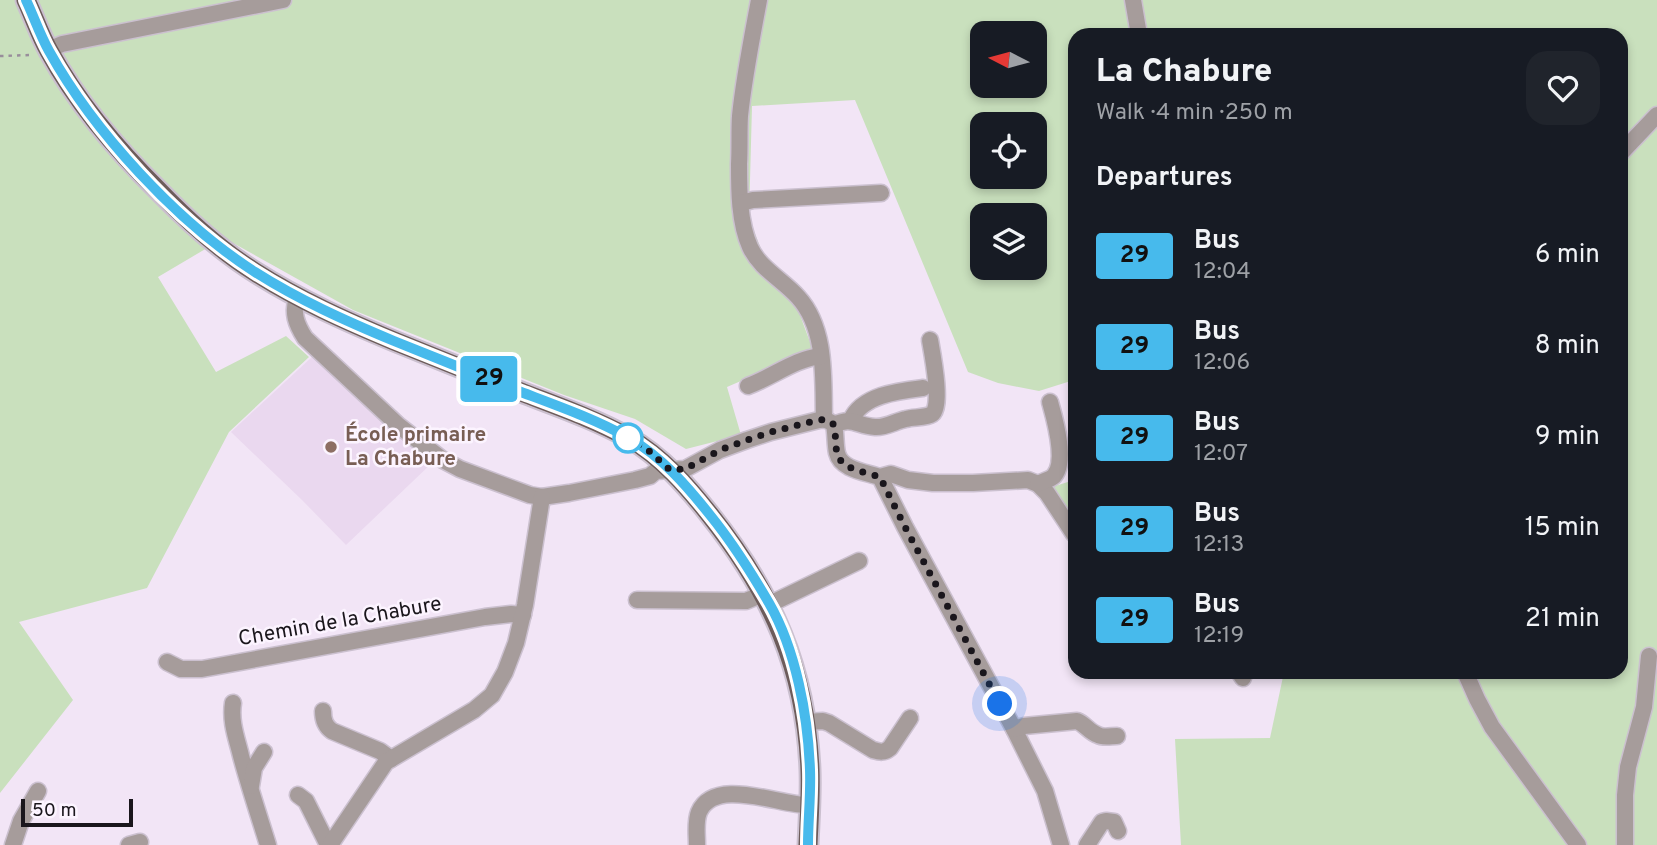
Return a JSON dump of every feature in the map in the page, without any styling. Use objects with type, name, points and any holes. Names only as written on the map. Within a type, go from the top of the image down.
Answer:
[{"type":"main road","points":[[26,0],[48,50],[106,135],[189,222],[221,248],[256,273],[334,316],[597,422],[630,439],[649,451],[694,495],[738,553],[766,599],[786,642],[806,722],[810,771],[808,845]]},
{"type":"street","points":[[48,50],[62,44],[283,0]]},
{"type":"street","points":[[759,0],[740,117],[739,181],[745,235],[760,262],[803,303],[818,337],[829,422],[839,459],[846,466],[880,477],[891,474],[908,480],[933,483],[1028,480],[1038,484],[1068,524]]},
{"type":"street","points":[[1133,0],[1138,28]]},
{"type":"street","points":[[1628,146],[1657,115]]},
{"type":"street","points":[[741,203],[753,200],[881,193]]},
{"type":"street","points":[[298,297],[294,314],[298,327],[313,347],[398,425],[443,460],[460,469],[542,497],[650,476],[656,471],[685,469],[720,450],[771,432],[851,420],[866,426],[881,427],[908,418],[931,415],[936,408],[929,383],[930,340]]},
{"type":"street","points":[[748,386],[767,379],[786,366],[821,356]]},
{"type":"street","points":[[851,420],[857,408],[866,402],[929,383]]},
{"type":"street","points":[[1038,484],[1054,476],[1059,464],[1056,427],[1050,402]]},
{"type":"street","points":[[880,477],[1045,791],[1061,845]]},
{"type":"street","points":[[298,795],[306,801],[329,845],[386,762],[474,710],[492,695],[505,672],[523,615],[542,497]]},
{"type":"street","points":[[637,600],[766,599],[859,561]]},
{"type":"street","name":"Chemin de la Chabure","points":[[167,662],[181,669],[202,669],[485,617],[523,615]]},
{"type":"street","points":[[1625,845],[1628,767],[1644,707],[1649,656]]},
{"type":"street","points":[[1468,679],[1492,727],[1578,845]]},
{"type":"street","points":[[233,703],[233,726],[268,845]]},
{"type":"street","points":[[323,710],[324,721],[332,731],[380,751],[391,759]]},
{"type":"street","points":[[806,722],[829,723],[880,752],[890,748],[910,718]]},
{"type":"street","points":[[1014,729],[1077,721],[1101,737],[1117,736]]},
{"type":"street","points":[[248,782],[264,752]]},
{"type":"street","points":[[13,845],[21,821],[38,791]]},
{"type":"street","points":[[697,845],[699,813],[705,803],[713,798],[726,794],[741,794],[809,805]]},
{"type":"street","points":[[1087,845],[1102,822],[1114,822],[1118,831]]},
{"type":"path","points":[[0,56],[36,55],[48,50]]},
{"type":"shaded area","name":"École primaire La Chabure","points":[[313,356],[432,463],[346,545],[231,432]]},
{"type":"green space","points":[[0,0],[1657,0],[1657,845],[1181,845],[1175,739],[1270,738],[1283,679],[1628,679],[1628,28],[1068,28],[1068,382],[1039,391],[998,383],[968,372],[855,100],[752,106],[749,218],[764,257],[797,307],[813,350],[727,387],[741,435],[686,449],[635,419],[564,395],[353,310],[224,238],[158,277],[216,372],[286,336],[309,357],[229,432],[147,588],[19,622],[73,700],[0,793]]},
{"type":"green space","points":[[1068,482],[1068,516],[1049,488]]},
{"type":"bus line","name":"29","points":[[26,0],[48,50],[106,135],[189,222],[221,248],[256,273],[334,316],[597,422],[630,439],[649,451],[694,495],[738,553],[770,604],[786,642],[806,722],[810,771],[808,845]]},
{"type":"place","name":"École primaire La Chabure","points":[[331,447]]},
{"type":"route","points":[[628,438],[649,451],[670,470],[685,469],[720,450],[771,432],[824,419],[831,422],[834,425],[839,459],[846,466],[880,477],[1000,704]]}]
